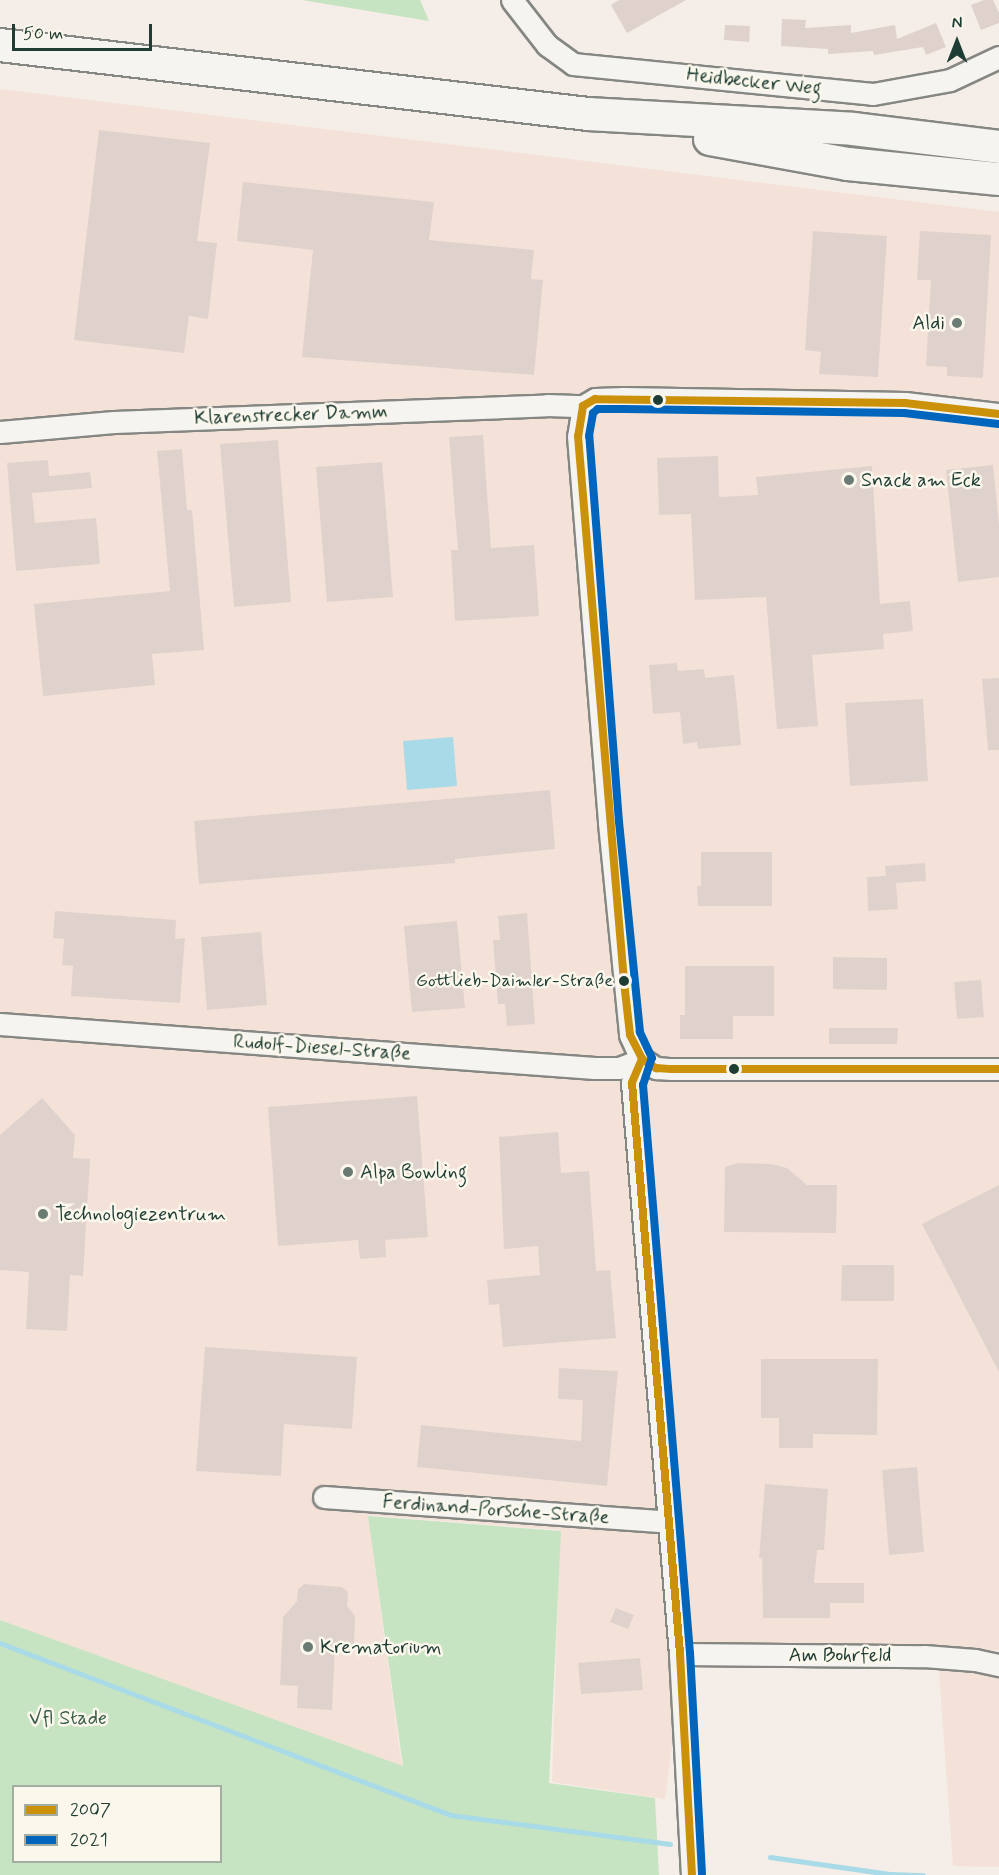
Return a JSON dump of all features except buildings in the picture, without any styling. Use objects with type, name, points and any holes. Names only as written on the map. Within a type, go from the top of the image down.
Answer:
[{"type":"main road","points":[[0,45],[588,114],[853,129],[999,147]]},
{"type":"main road","points":[[588,114],[848,164],[999,179]]},
{"type":"street","name":"Heidbecker Weg","points":[[518,8],[547,45],[573,64],[873,94],[950,80],[999,57]]},
{"type":"street","name":"Klarenstrecker Damm","points":[[0,432],[114,422],[547,405],[583,406],[595,399],[624,398],[893,403],[999,414]]},
{"type":"street","points":[[583,406],[578,436],[612,857],[630,1035],[642,1059],[656,1068],[672,1069],[999,1069]]},
{"type":"street","name":"Rudolf-Diesel-Straße","points":[[0,1024],[594,1068],[619,1068],[642,1059]]},
{"type":"street","points":[[642,1059],[632,1083],[680,1654],[692,1875]]},
{"type":"street","name":"Ferdinand-Porsche-Straße","points":[[324,1497],[669,1522]]},
{"type":"street","name":"Am Bohrfeld","points":[[680,1654],[924,1656],[975,1660],[999,1665]]},
{"type":"shaded area","points":[[0,89],[999,212],[999,1650],[685,1648],[665,1799],[552,1782],[560,1530],[368,1515],[402,1767],[0,1620]]},
{"type":"shaded area","points":[[948,1665],[999,1678],[999,1867],[953,1866],[939,1672]]},
{"type":"green space","points":[[302,0],[420,0],[429,21]]},
{"type":"green space","name":"Vfl Stade","points":[[368,1516],[561,1531],[549,1783],[655,1798],[659,1875],[0,1875],[0,1620],[403,1766]]},
{"type":"water","points":[[453,737],[457,786],[407,790],[403,741]]},
{"type":"waterway","points":[[0,1643],[450,1815],[670,1844]]},
{"type":"waterway","points":[[770,1857],[890,1874],[923,1875]]},
{"type":"transit line","name":"2007","points":[[999,414],[905,403],[595,399],[583,406],[578,436],[624,982],[630,1035],[642,1059],[656,1068],[672,1069],[999,1069]]},
{"type":"transit line","name":"2021","points":[[702,1874],[690,1653],[643,1085],[652,1058],[640,1032],[619,822],[589,436],[593,413],[598,409],[904,413],[998,424]]},
{"type":"transit line","name":"2007","points":[[642,1059],[632,1083],[680,1654],[692,1875]]},
{"type":"place","name":"Aldi","points":[[957,323]]},
{"type":"place","name":"Snack am Eck","points":[[849,480]]},
{"type":"place","name":"Gottlieb-Daimler-Straße","points":[[624,981]]},
{"type":"place","name":"Alpa Bowling","points":[[348,1172]]},
{"type":"place","name":"Technologiezentrum","points":[[43,1214]]},
{"type":"place","name":"Krematorium","points":[[308,1647]]}]
